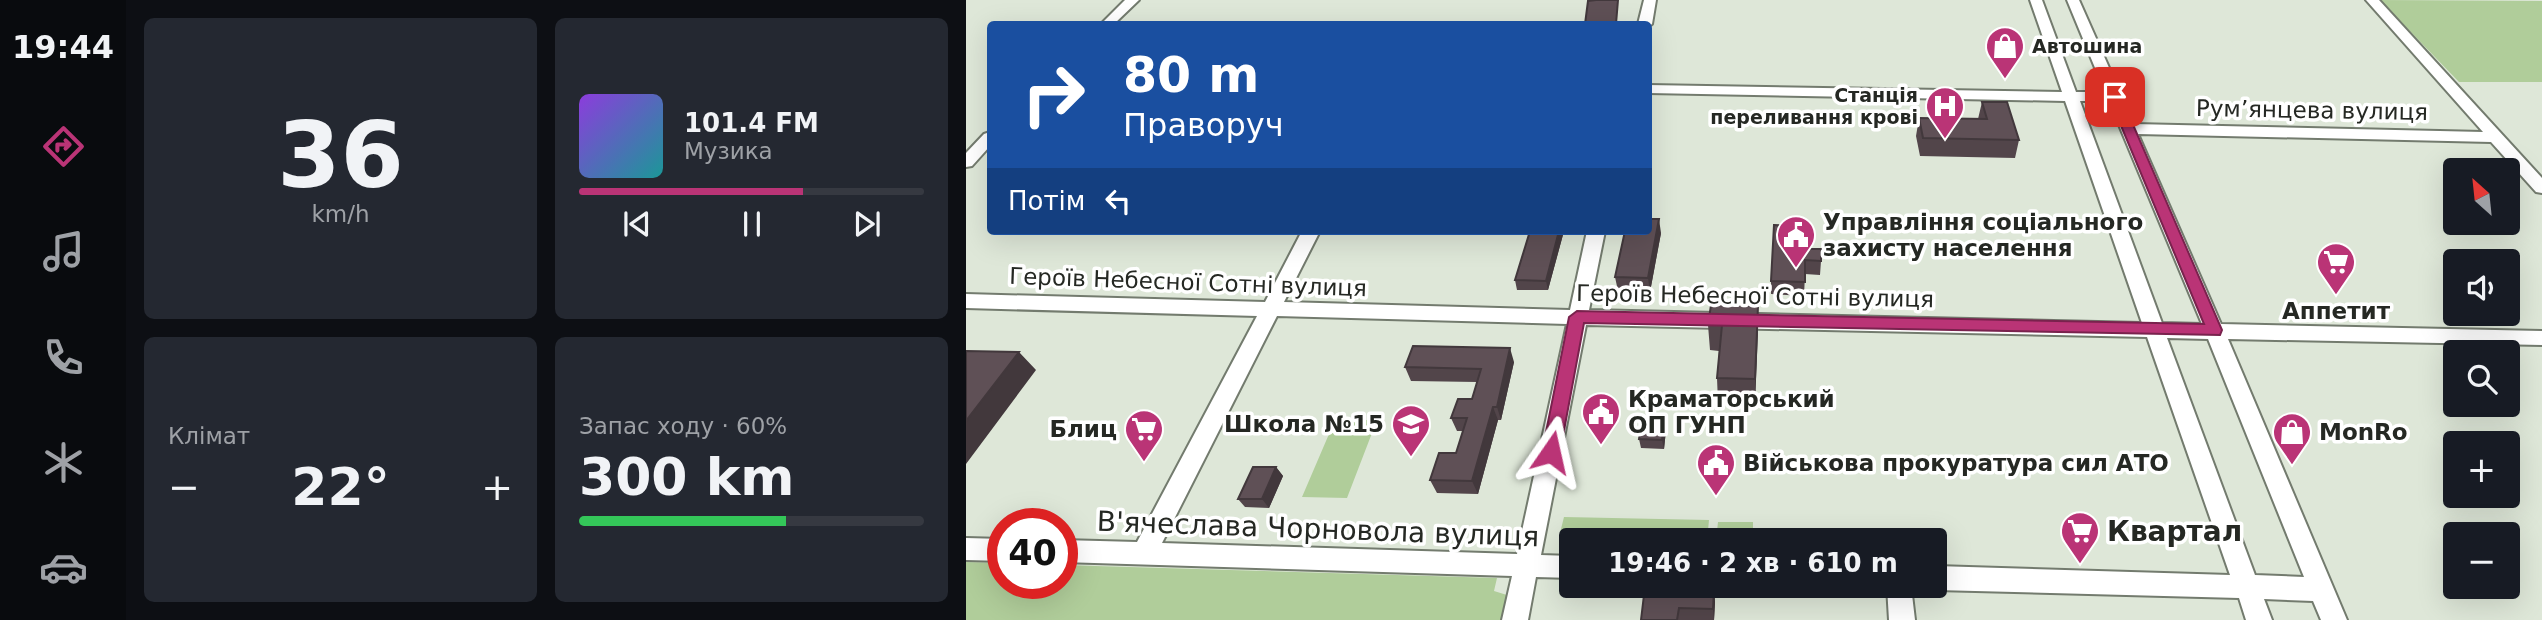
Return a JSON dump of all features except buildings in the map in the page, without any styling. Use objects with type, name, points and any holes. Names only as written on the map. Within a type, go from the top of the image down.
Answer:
[{"type":"street","points":[[1110,21],[1133,0]]},
{"type":"street","points":[[1646,21],[1650,0]]},
{"type":"street","points":[[2036,0],[2259,620]]},
{"type":"street","points":[[2073,0],[2334,620]]},
{"type":"street","points":[[2372,0],[2542,188]]},
{"type":"street","points":[[1652,89],[2115,97]]},
{"type":"street","name":"Рум’янцева вулиця","points":[[2128,129],[2496,136]]},
{"type":"street","points":[[966,162],[987,141]]},
{"type":"street","points":[[1144,554],[1309,235]]},
{"type":"street","points":[[1515,620],[1529,565],[1595,235]]},
{"type":"street","name":"Героїв Небесної Сотні вулиця","points":[[966,301],[2542,338]]},
{"type":"street","points":[[966,549],[987,550]]},
{"type":"street","name":"В'ячеслава Чорновола вулиця","points":[[1078,552],[1559,566]]},
{"type":"street","points":[[1947,578],[2320,589]]},
{"type":"street","points":[[1900,598],[1902,620]]},
{"type":"green space","points":[[2380,0],[2542,1],[2542,82],[2459,82]]},
{"type":"green space","points":[[1335,420],[1377,420],[1347,498],[1302,497]]},
{"type":"green space","points":[[1564,517],[1709,520],[1708,528],[1561,528]]},
{"type":"green space","points":[[1718,522],[1753,522],[1753,528],[1717,528]]},
{"type":"green space","points":[[966,562],[987,563],[987,599],[1078,599],[1078,565],[1497,578],[1494,591],[1507,595],[1501,620],[966,620]]},
{"type":"place","name":"Автошина","points":[[2005,80]]},
{"type":"place","name":"Станція переливання крові","points":[[1945,140]]},
{"type":"place","name":"Управління соціального захисту населення","points":[[1796,269]]},
{"type":"place","name":"Аппетит","points":[[2336,296]]},
{"type":"place","name":"Краматорський ОП ГУНП","points":[[1601,446]]},
{"type":"place","name":"Школа №15","points":[[1411,458]]},
{"type":"place","name":"Блиц","points":[[1144,463]]},
{"type":"place","name":"MonRo","points":[[2292,466]]},
{"type":"place","name":"Військова прокуратура сил АТО","points":[[1716,497]]},
{"type":"place","name":"Квартал","points":[[2080,565]]},
{"type":"route","points":[[1551,452],[1577,317],[2214,330],[2115,97]]}]
